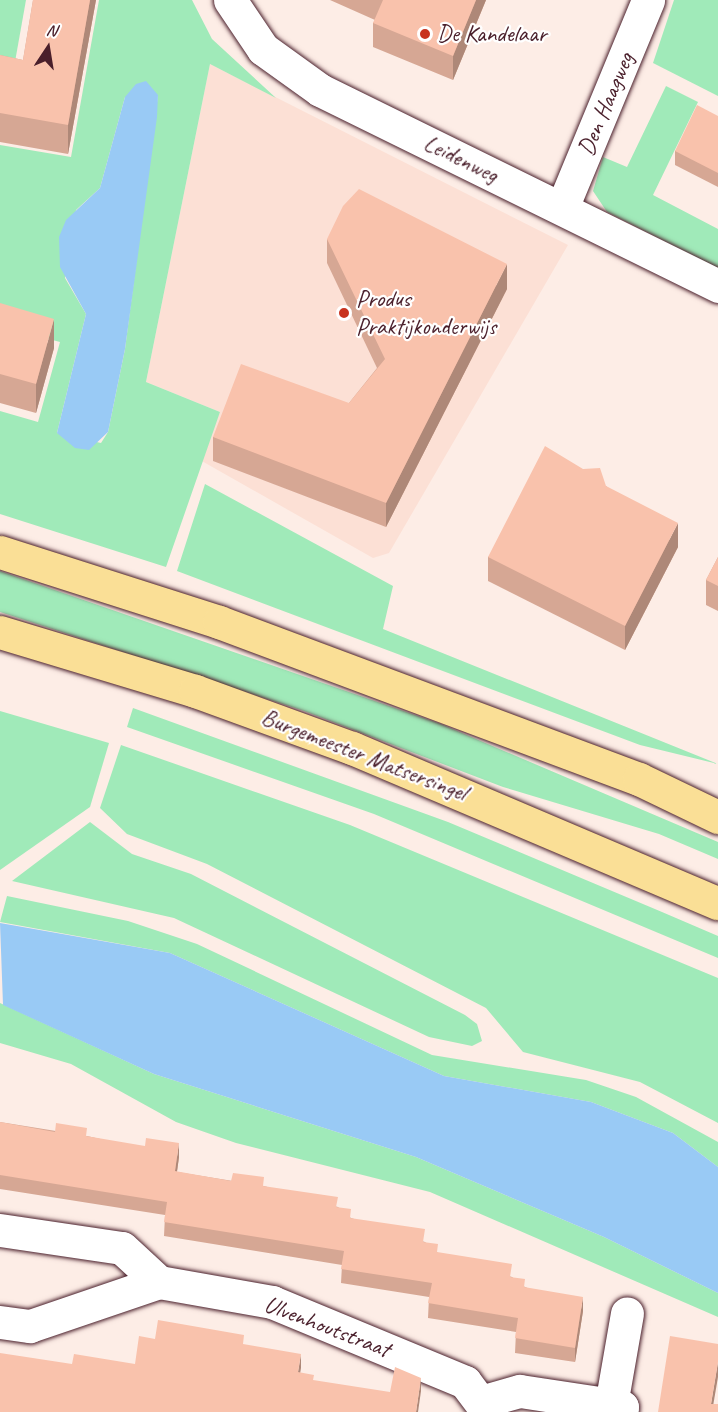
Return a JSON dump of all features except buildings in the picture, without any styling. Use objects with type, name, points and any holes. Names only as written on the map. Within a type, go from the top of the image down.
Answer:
[{"type":"main road","points":[[0,552],[219,622],[639,779],[718,817]]},
{"type":"main road","name":"Burgemeester Matsersingel","points":[[0,633],[195,691],[341,744],[525,817],[718,903]]},
{"type":"street","name":"Leidenweg","points":[[231,0],[263,49],[320,90],[718,286]]},
{"type":"street","name":"Den Haagweg","points":[[562,208],[648,0]]},
{"type":"street","points":[[0,1230],[122,1248],[159,1282]]},
{"type":"street","name":"Ulvenhoutstraat","points":[[0,1322],[30,1326],[159,1282],[272,1302],[465,1382],[486,1406],[520,1391],[616,1409],[627,1313]]},
{"type":"shaded area","name":"Produs Praktijkonderwijs","points":[[210,64],[568,245],[389,553],[373,558],[200,460],[220,412],[146,382]]},
{"type":"green space","points":[[0,0],[26,0],[13,73],[0,70]]},
{"type":"green space","points":[[99,0],[192,0],[212,39],[276,98],[210,64],[146,382],[220,412],[166,567],[0,514],[0,411],[38,422],[60,342],[0,326],[0,145],[71,157]],"holes":[[[158,95],[125,349],[108,432],[101,443],[57,433],[86,314],[65,278],[76,210],[100,188],[125,97]]]},
{"type":"green space","points":[[674,0],[718,0],[718,96],[653,63]]},
{"type":"green space","points":[[666,86],[698,102],[653,195],[718,229],[718,268],[607,212],[593,191],[603,157],[627,167]]},
{"type":"green space","points":[[205,484],[393,586],[383,629],[718,764],[640,745],[177,571]]},
{"type":"green space","points":[[0,571],[441,724],[718,842],[718,859],[659,834],[503,787],[304,711],[0,612]]},
{"type":"green space","points":[[133,708],[448,822],[662,912],[718,936],[718,958],[374,814],[127,727]]},
{"type":"green space","points":[[0,711],[109,743],[90,807],[0,870]]},
{"type":"green space","points":[[121,745],[350,825],[718,978],[718,1123],[640,1082],[523,1052],[486,1008],[207,864],[127,834],[100,808]]},
{"type":"green space","points":[[90,822],[132,854],[191,874],[465,1015],[477,1024],[482,1041],[472,1046],[429,1037],[174,918],[12,881]]},
{"type":"green space","points":[[7,896],[128,921],[197,944],[432,1055],[586,1080],[636,1097],[718,1142],[718,1167],[673,1133],[591,1102],[444,1076],[170,953],[0,922]]},
{"type":"green space","points":[[0,1003],[154,1074],[416,1157],[604,1237],[718,1293],[718,1317],[430,1192],[236,1143],[176,1122],[71,1064],[0,1043]]},
{"type":"water","points":[[146,81],[158,95],[157,117],[125,349],[108,432],[89,450],[75,448],[57,433],[86,314],[60,267],[59,237],[66,220],[100,188],[125,97],[136,84]]},
{"type":"water","points":[[0,923],[170,953],[444,1076],[591,1102],[673,1133],[718,1167],[718,1293],[604,1237],[416,1157],[154,1074],[3,1005]]},
{"type":"place","name":"De Kandelaar","points":[[425,34]]},
{"type":"place","name":"Produs Praktijkonderwijs","points":[[344,313]]}]
